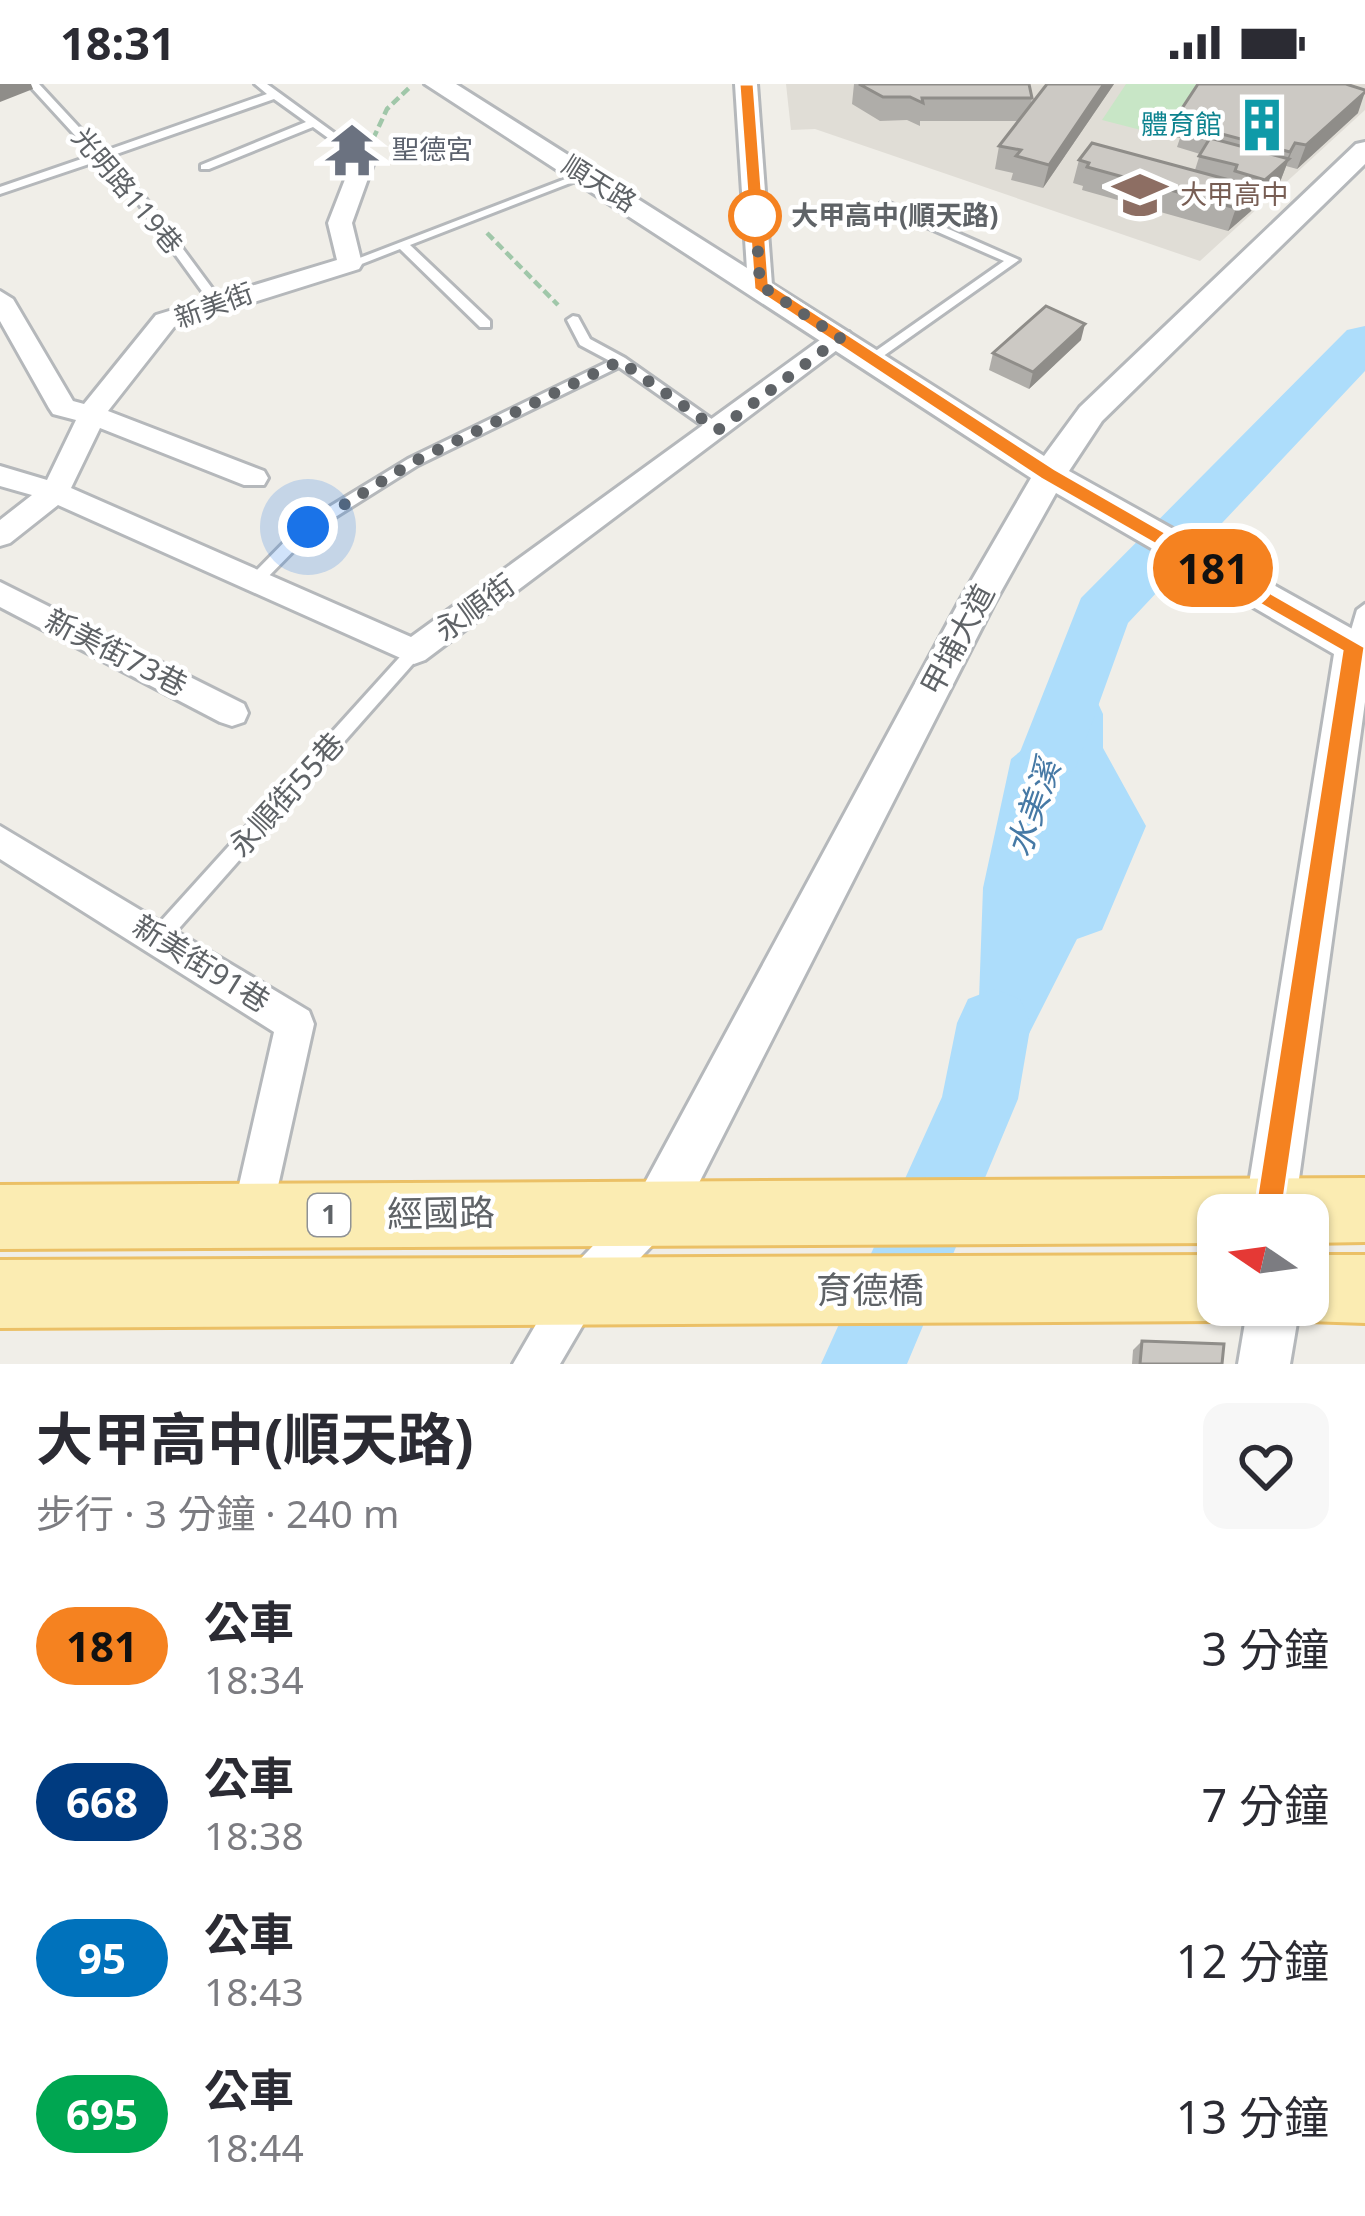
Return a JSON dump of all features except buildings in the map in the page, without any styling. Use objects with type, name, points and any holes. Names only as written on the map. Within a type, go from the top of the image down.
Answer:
[{"type":"main road","name":"經國路","points":[[0,1217],[658,1210],[1197,1211]]},
{"type":"main road","name":"1","points":[[1329,1211],[1365,1210]]},
{"type":"main road","name":"育德橋","points":[[579,1291],[1197,1288]]},
{"type":"main road","points":[[1329,1288],[1365,1289]]},
{"type":"main road","points":[[0,1294],[579,1291]]},
{"type":"street","name":"順天路","points":[[437,84],[760,285],[1048,474],[1299,616],[1361,637]]},
{"type":"street","points":[[746,84],[760,285]]},
{"type":"street","points":[[1280,226],[1293,190],[1365,123]]},
{"type":"street","name":"甲埔大道","points":[[658,1210],[1048,474],[1090,414],[1280,226],[1365,150]]},
{"type":"street","points":[[350,264],[340,223],[364,159]]},
{"type":"street","name":"新美街","points":[[0,536],[55,492],[102,396],[165,321],[350,264]]},
{"type":"street","points":[[0,299],[13,349],[63,408],[254,478]]},
{"type":"street","name":"永順街","points":[[0,476],[55,492],[414,652],[840,338]]},
{"type":"street","name":"新美街73巷","points":[[0,593],[232,713]]},
{"type":"street","points":[[1272,1194],[1361,637]]},
{"type":"street","name":"新美街91巷","points":[[0,841],[295,1024],[253,1216]]},
{"type":"street","points":[[535,1364],[579,1291],[658,1210]]},
{"type":"street","points":[[1264,1364],[1270,1326]]},
{"type":"lane","name":"光明路119巷","points":[[33,84],[142,201],[216,302]]},
{"type":"lane","points":[[260,84],[364,159]]},
{"type":"lane","points":[[0,191],[103,159],[276,94]]},
{"type":"lane","points":[[206,167],[314,123]]},
{"type":"lane","points":[[350,264],[585,175]]},
{"type":"lane","points":[[872,360],[1013,260],[886,205]]},
{"type":"lane","points":[[405,247],[485,324]]},
{"type":"lane","points":[[573,320],[585,342],[718,430]]},
{"type":"lane","points":[[256,580],[308,527],[413,462],[620,361]]},
{"type":"lane","name":"永順街55巷","points":[[159,937],[414,652]]},
{"type":"path","points":[[364,159],[387,109],[412,84]]},
{"type":"path","points":[[474,220],[573,320]]},
{"type":"shaded area","name":"大甲高中","points":[[786,84],[1365,84],[1365,110],[1200,261],[815,129],[791,130]]},
{"type":"green space","points":[[1126,84],[1200,85],[1168,137],[1102,120]]},
{"type":"water","points":[[1082,669],[1103,714],[1103,748],[1146,826],[1102,930],[1077,939],[1000,1091],[975,1111],[983,888],[1011,759],[1035,739]]},
{"type":"waterway","name":"水美溪","points":[[1052,752],[1102,613],[1365,341]]},
{"type":"waterway","name":"水美溪","points":[[864,1364],[980,1099],[994,1023]]},
{"type":"bus line","name":"181","points":[[746,84],[760,285],[1048,474],[1354,647],[1271,1194]]},
{"type":"place","name":"體育館","points":[[1262,125]]},
{"type":"place","name":"聖德宮","points":[[352,150]]},
{"type":"place","name":"大甲高中","points":[[1140,195]]},
{"type":"place","name":"大甲高中(順天路)","points":[[755,216]]},
{"type":"route","points":[[308,527],[413,462],[620,361],[718,430],[840,338],[760,285],[755,205],[755,216]]}]
